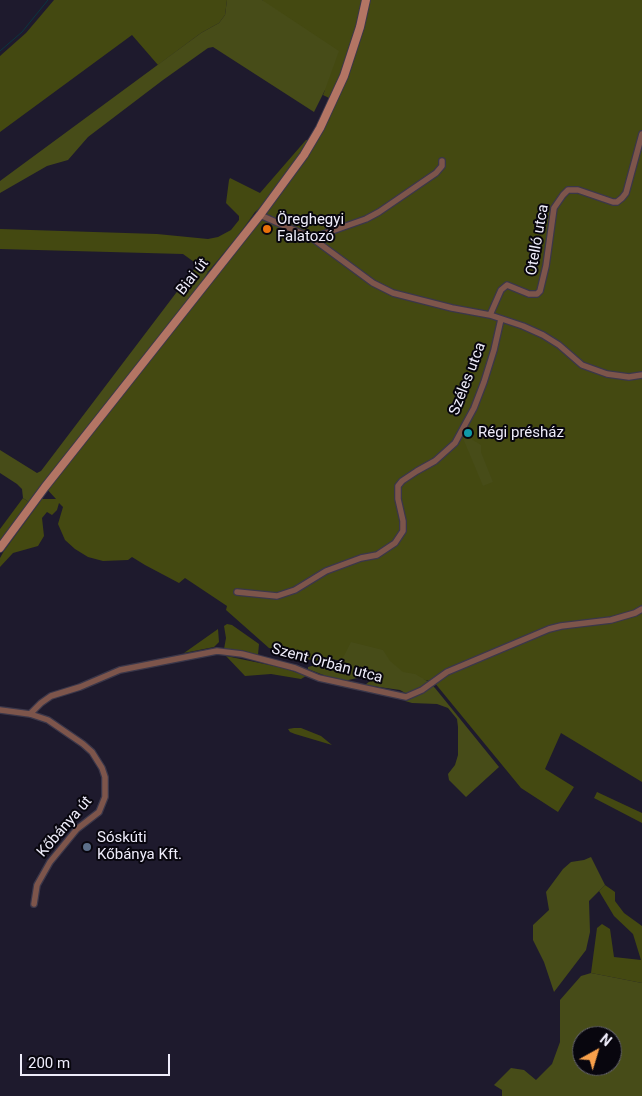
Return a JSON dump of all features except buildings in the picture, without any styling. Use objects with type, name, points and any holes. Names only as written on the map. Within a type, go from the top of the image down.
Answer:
[{"type":"main road","name":"Biai út","points":[[0,548],[45,487],[260,214],[304,155],[328,112],[344,76],[366,0]]},
{"type":"street","name":"Otelló utca","points":[[490,315],[504,286],[511,285],[529,294],[537,294],[540,291],[546,266],[554,208],[568,190],[578,190],[617,202],[626,193],[642,134]]},
{"type":"street","points":[[312,238],[366,219],[379,212],[436,173],[442,166],[442,162]]},
{"type":"street","points":[[260,214],[312,238],[373,283],[393,292],[452,308],[490,315],[522,326],[543,335],[559,345],[582,365],[621,377],[637,377],[642,375]]},
{"type":"street","name":"Széles utca","points":[[237,592],[277,596],[295,590],[326,571],[361,558],[377,555],[395,544],[403,531],[398,486],[417,470],[435,461],[455,442],[474,408],[484,382],[501,319]]},
{"type":"street","name":"Szent Orbán utca","points":[[30,714],[51,696],[80,687],[120,670],[217,651],[242,654],[295,668],[319,678],[406,697],[422,690],[447,672],[549,629],[611,620],[642,609]]},
{"type":"street","name":"Kőbánya út","points":[[0,710],[30,714],[48,720],[83,744],[92,752],[102,768],[105,797],[99,812],[77,829],[50,862],[37,884],[34,904]]},
{"type":"green space","points":[[54,0],[227,0],[225,15],[219,23],[201,33],[158,65],[132,35],[0,132],[0,56],[26,33]]},
{"type":"green space","points":[[227,0],[262,0],[339,51],[325,90],[314,112],[213,47],[208,48],[88,137],[68,160],[47,166],[0,193],[0,181],[201,33],[219,23],[225,15]]},
{"type":"green space","points":[[262,0],[363,0],[347,59],[332,97],[329,98],[323,95],[325,90]]},
{"type":"green space","points":[[366,0],[642,0],[642,782],[561,733],[545,769],[574,787],[558,812],[521,788],[434,682],[332,659],[314,661],[269,648],[226,610],[227,606],[185,578],[179,583],[132,557],[128,560],[103,561],[88,557],[75,549],[65,540],[58,524],[63,507],[59,503],[57,510],[52,515],[47,512],[42,518],[44,536],[38,546],[13,553],[0,567],[0,558],[4,551],[42,499],[56,499],[45,487],[292,172],[337,94]]},
{"type":"green space","points":[[308,140],[290,170],[208,272],[183,254],[0,249],[0,229],[157,234],[208,239],[218,237],[231,230],[239,220],[239,216],[226,203],[230,178],[260,193]]},
{"type":"green space","points":[[198,264],[208,272],[200,285],[29,502],[23,498],[22,489],[0,473],[0,450],[37,473],[41,471]]},
{"type":"green space","points":[[463,434],[481,445],[481,452],[493,482],[483,486],[462,436]]},
{"type":"green space","points":[[23,498],[29,502],[0,541],[0,529]]},
{"type":"green space","points":[[227,624],[232,625],[259,644],[257,656],[245,651],[224,649],[226,638],[224,626]]},
{"type":"green space","points":[[218,629],[219,642],[214,647],[184,653]]},
{"type":"green space","points":[[351,642],[383,650],[390,661],[403,672],[415,674],[429,682],[499,767],[466,797],[449,780],[448,774],[455,765],[458,755],[458,727],[457,719],[448,708],[437,704],[412,703],[405,701],[408,698],[407,694],[400,690],[365,685],[370,681],[380,678],[382,675],[366,676],[344,681],[308,669],[308,667],[323,663],[336,664],[344,656]]},
{"type":"green space","points":[[226,656],[284,668],[306,676],[301,679],[271,674],[245,676]]},
{"type":"green space","points":[[301,728],[321,736],[332,745],[295,734],[288,729]]},
{"type":"green space","points":[[597,792],[642,813],[642,823],[594,798]]},
{"type":"green space","points":[[591,857],[605,885],[589,901],[590,932],[586,950],[554,992],[544,962],[533,940],[533,925],[549,910],[546,892],[563,869],[571,862]]},
{"type":"green space","points":[[605,885],[615,892],[615,901],[624,913],[642,926],[642,983],[591,973],[597,928],[602,924],[610,929],[614,957],[641,960],[633,934],[614,916],[599,891]]},
{"type":"green space","points":[[591,973],[642,983],[642,1096],[502,1096],[502,1090],[494,1085],[511,1068],[524,1070],[536,1080],[552,1064],[560,1042],[560,1000],[581,976]]},
{"type":"waterway","points":[[0,51],[22,32],[48,0]]},
{"type":"place","name":"Öreghegyi Falatozó","points":[[267,229]]},
{"type":"place","name":"Régi présház","points":[[468,433]]},
{"type":"place","name":"Sóskúti Kőbánya Kft.","points":[[87,847]]}]
